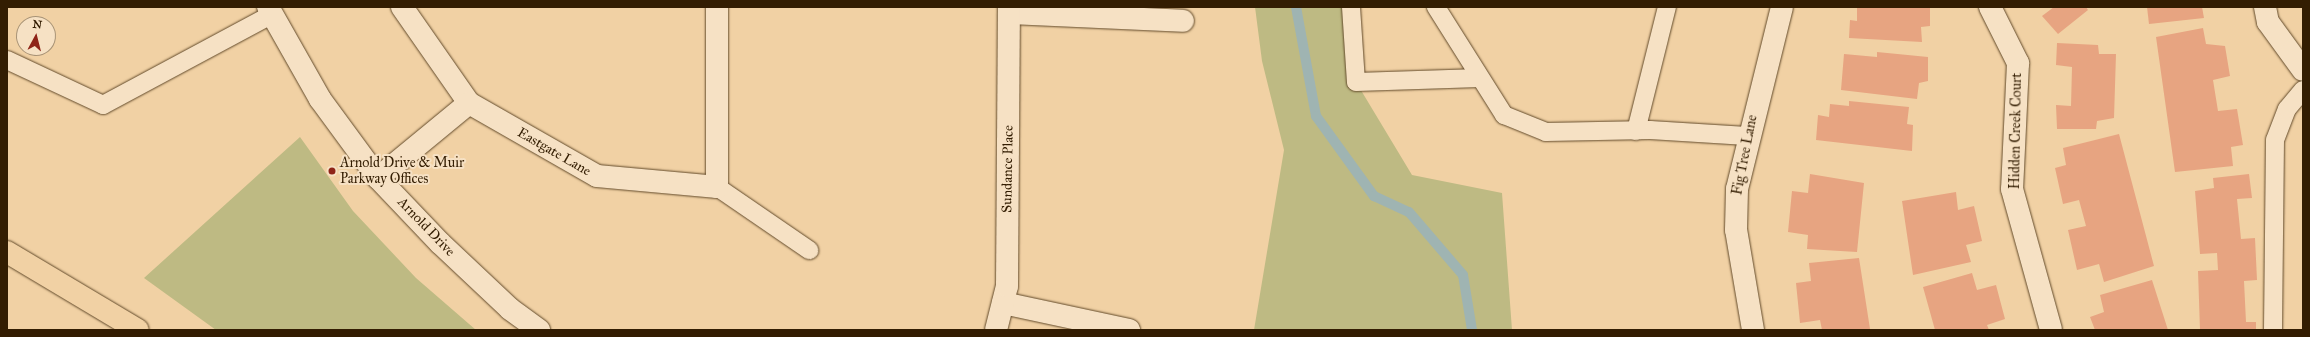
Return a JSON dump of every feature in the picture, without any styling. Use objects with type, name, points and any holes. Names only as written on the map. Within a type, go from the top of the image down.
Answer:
[{"type":"highway","points":[[7,252],[138,330]]},
{"type":"street","name":"Eastgate Lane","points":[[402,7],[469,103],[597,176],[717,187]]},
{"type":"street","points":[[717,7],[717,187]]},
{"type":"street","name":"Fig Tree Lane","points":[[1754,330],[1736,230],[1737,189],[1747,136],[1782,7]]},
{"type":"street","name":"Hidden Creek Court","points":[[1990,7],[2018,63],[2012,189],[2052,330]]},
{"type":"street","points":[[2265,7],[2268,22],[2303,70]]},
{"type":"street","points":[[1010,10],[1184,21]]},
{"type":"street","name":"Sundance Place","points":[[996,330],[1007,286],[1010,10]]},
{"type":"street","name":"Arnold Drive","points":[[270,11],[320,99],[378,178],[440,243],[510,309],[539,330]]},
{"type":"street","points":[[378,178],[469,103]]},
{"type":"street","points":[[1003,303],[1128,330]]},
{"type":"lane","points":[[1351,7],[1356,82],[1480,78]]},
{"type":"lane","points":[[1436,7],[1504,115],[1546,132],[1636,131],[1747,136]]},
{"type":"lane","points":[[1636,131],[1667,7]]},
{"type":"lane","points":[[7,60],[103,105],[270,11]]},
{"type":"lane","points":[[2273,330],[2276,140],[2286,109],[2303,90]]},
{"type":"lane","name":"Eastgate Lane","points":[[717,187],[809,250]]},
{"type":"shaded area","points":[[1255,7],[1351,7],[1356,82],[1412,175],[1502,193],[1512,330],[1254,330],[1284,150],[1262,61]]},
{"type":"shaded area","points":[[300,137],[353,211],[416,278],[476,330],[216,330],[144,278]]},
{"type":"building","points":[[1857,7],[1930,7],[1930,26],[1921,27],[1922,42],[1849,38],[1850,20],[1857,21]]},
{"type":"building","points":[[2054,7],[2086,7],[2088,10],[2058,34],[2042,16]]},
{"type":"building","points":[[2147,7],[2202,7],[2204,18],[2149,24]]},
{"type":"building","points":[[2203,28],[2206,44],[2225,46],[2230,76],[2213,80],[2218,111],[2237,109],[2243,145],[2231,147],[2233,166],[2175,172],[2156,37]]},
{"type":"building","points":[[2057,43],[2098,45],[2099,54],[2116,54],[2114,118],[2097,121],[2096,129],[2057,129],[2056,105],[2071,106],[2072,67],[2056,65]]},
{"type":"building","points":[[1877,52],[1928,57],[1928,81],[1919,83],[1917,99],[1841,90],[1844,54],[1877,57]]},
{"type":"building","points":[[1849,101],[1909,107],[1907,124],[1913,125],[1912,151],[1816,140],[1818,115],[1829,117],[1830,104],[1849,106]]},
{"type":"building","points":[[2119,134],[2154,266],[2104,282],[2099,264],[2077,270],[2068,230],[2086,226],[2079,200],[2063,204],[2055,168],[2066,165],[2063,148]]},
{"type":"building","points":[[1810,174],[1864,183],[1857,252],[1807,249],[1808,235],[1788,232],[1792,191],[1808,193]]},
{"type":"building","points":[[2249,174],[2252,198],[2237,199],[2241,239],[2255,238],[2257,280],[2244,281],[2246,322],[2256,322],[2256,330],[2200,330],[2198,271],[2218,270],[2217,253],[2200,254],[2195,191],[2214,188],[2213,178]]},
{"type":"building","points":[[1956,192],[1958,210],[1974,206],[1982,241],[1966,245],[1971,262],[1913,275],[1902,201]]},
{"type":"building","points":[[1859,258],[1870,329],[1822,330],[1820,320],[1800,323],[1796,283],[1811,281],[1809,263]]},
{"type":"building","points":[[1972,273],[1977,290],[1996,285],[2005,319],[1987,325],[1989,330],[1935,330],[1923,287]]},
{"type":"building","points":[[2152,280],[2168,330],[2095,330],[2090,317],[2104,312],[2100,295]]},
{"type":"waterway","points":[[1296,7],[1316,116],[1374,196],[1409,212],[1463,275],[1472,330]]},
{"type":"place","name":"Arnold Drive & Muir Parkway Offices","points":[[332,171]]}]
